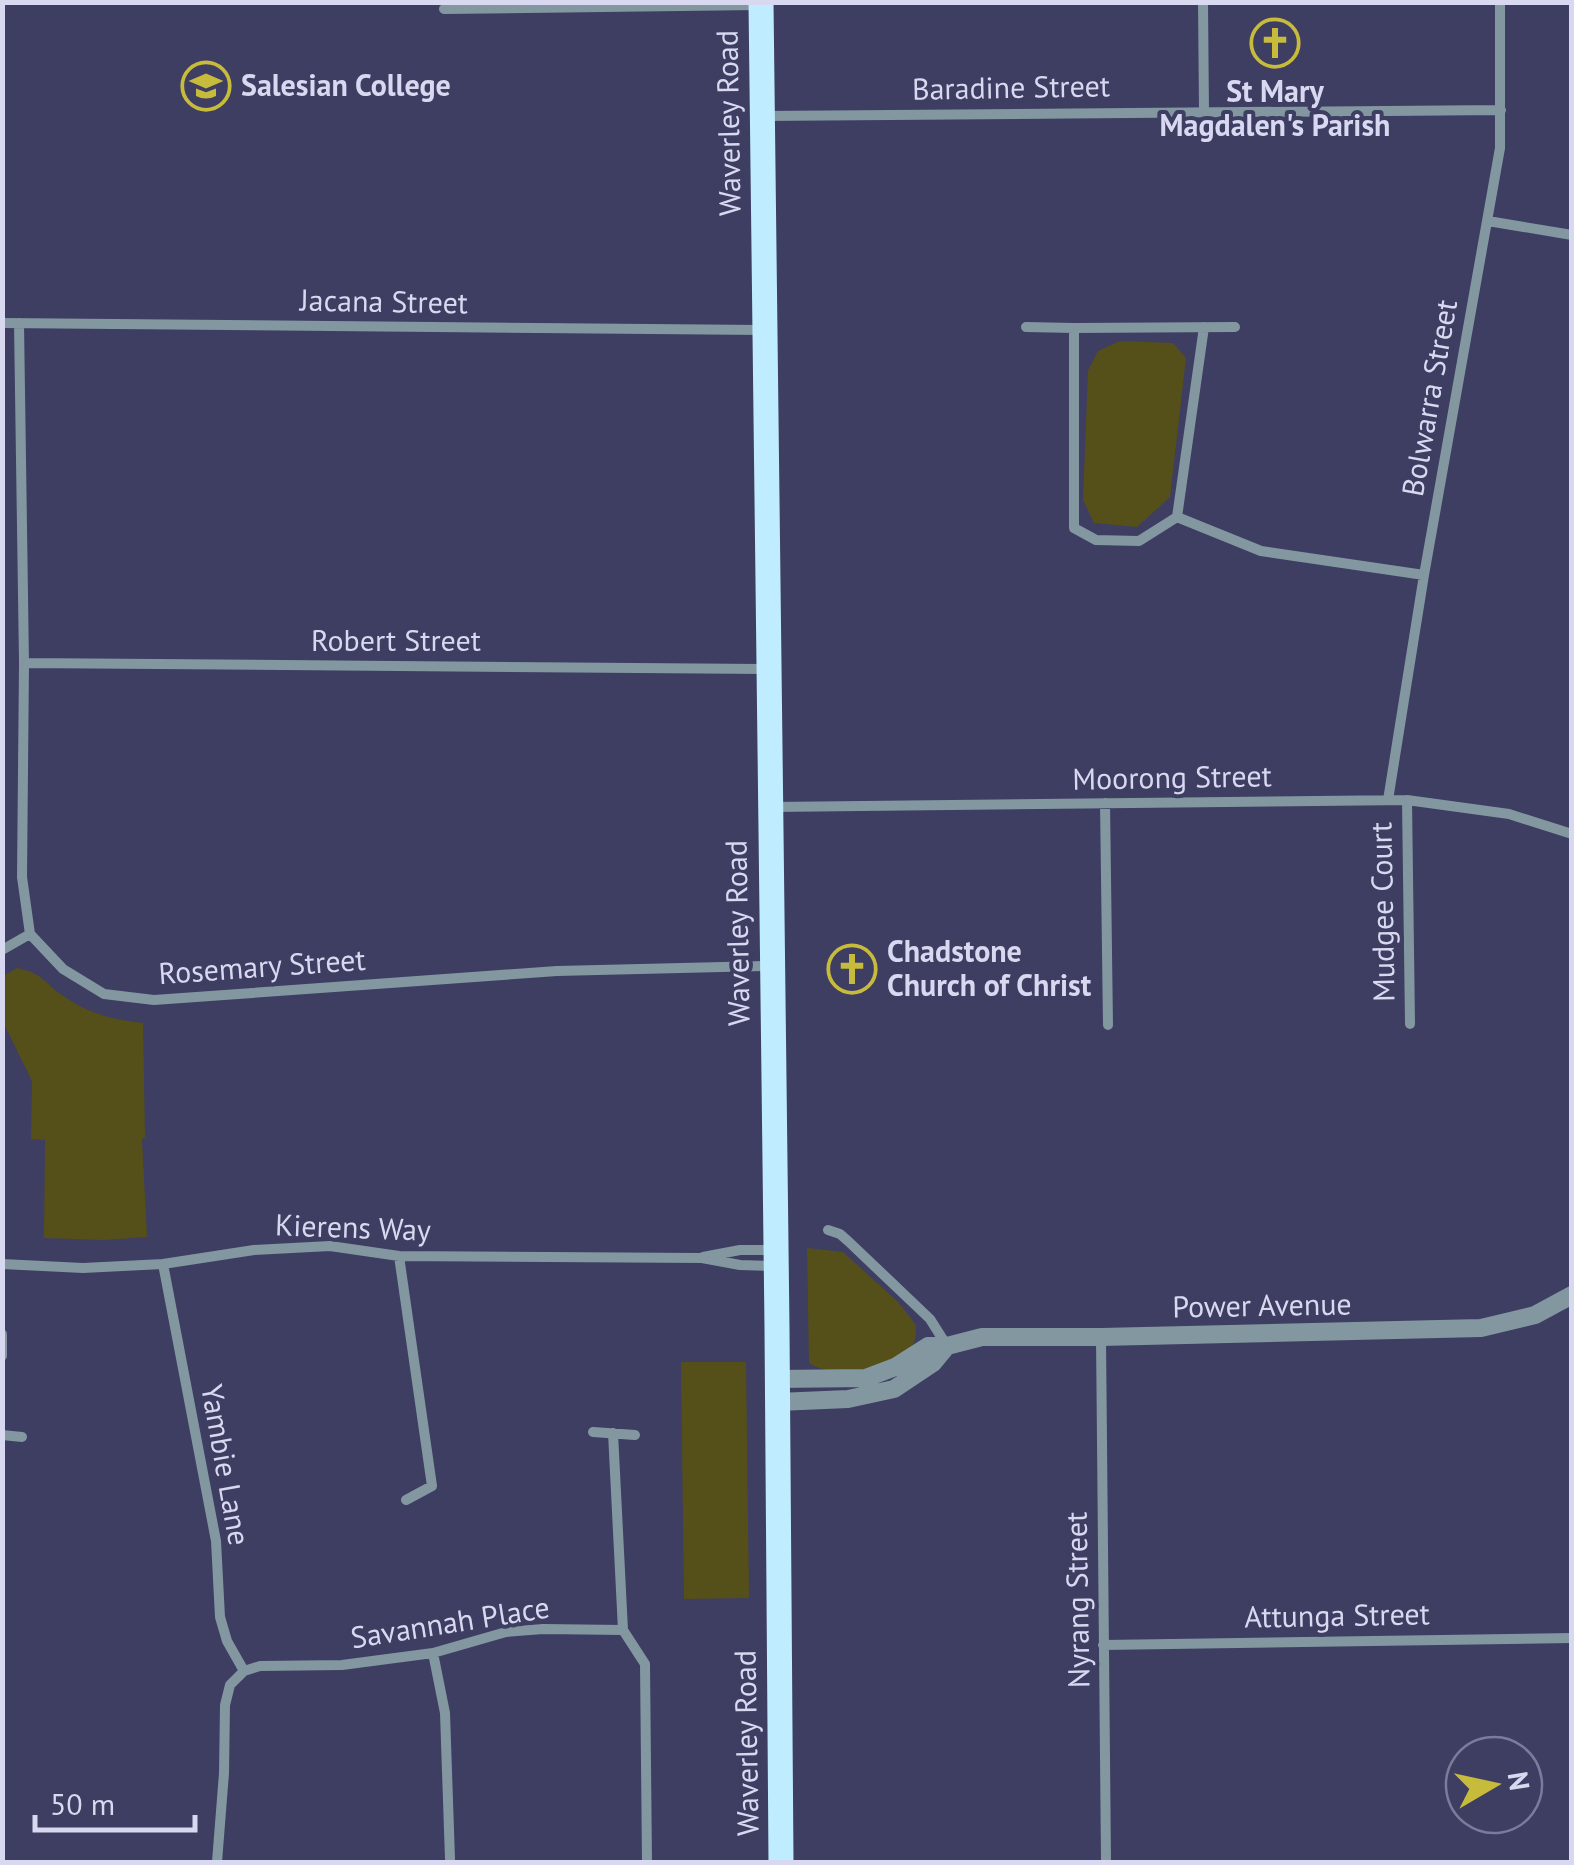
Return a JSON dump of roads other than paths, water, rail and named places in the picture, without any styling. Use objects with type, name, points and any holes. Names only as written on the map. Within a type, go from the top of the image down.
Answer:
[{"type":"main road","name":"Waverley Road","points":[[761,4],[781,1862]]},
{"type":"street","points":[[1202,2],[1204,112]]},
{"type":"street","name":"Bolwarra Street","points":[[1388,800],[1500,148],[1500,2]]},
{"type":"street","points":[[444,10],[761,4]]},
{"type":"street","name":"Baradine Street","points":[[762,116],[1502,110]]},
{"type":"street","points":[[1488,220],[1572,235]]},
{"type":"street","name":"Jacana Street","points":[[2,323],[764,330]]},
{"type":"street","points":[[2,950],[30,934],[22,877],[24,663],[19,323]]},
{"type":"street","points":[[1026,327],[1234,327]]},
{"type":"street","points":[[1074,328],[1074,528],[1096,540],[1140,542],[1177,517],[1204,328]]},
{"type":"street","points":[[1177,517],[1262,550],[1424,575]]},
{"type":"street","name":"Robert Street","points":[[24,663],[768,669]]},
{"type":"street","name":"Moorong Street","points":[[769,806],[1407,800],[1509,814],[1572,834]]},
{"type":"street","name":"Mudgee Court","points":[[1407,800],[1410,1024]]},
{"type":"street","points":[[1105,804],[1108,1025]]},
{"type":"street","name":"Rosemary Street","points":[[30,934],[63,970],[104,994],[154,1000],[557,971],[771,966]]},
{"type":"street","points":[[828,1230],[840,1234],[930,1319],[947,1346]]},
{"type":"street","name":"Kierens Way","points":[[2,1264],[82,1268],[163,1264],[254,1250],[330,1246],[399,1256],[702,1258],[740,1250],[776,1258]]},
{"type":"street","points":[[399,1256],[432,1486],[406,1500]]},
{"type":"street","name":"Yambie Lane","points":[[163,1264],[216,1541],[220,1617],[227,1642],[244,1671]]},
{"type":"street","name":"Power Avenue","points":[[777,1391],[866,1378],[896,1366],[928,1346],[982,1338],[1481,1328],[1535,1315],[1572,1295]]},
{"type":"street","points":[[2,1334],[2,1356]]},
{"type":"street","name":"Nyrang Street","points":[[1101,1338],[1106,1862]]},
{"type":"street","points":[[593,1432],[635,1435]]},
{"type":"street","points":[[2,1434],[22,1438]]},
{"type":"street","points":[[613,1434],[623,1630],[645,1664],[647,1862]]},
{"type":"street","name":"Savannah Place","points":[[244,1671],[260,1666],[342,1665],[434,1653],[506,1632],[623,1630]]},
{"type":"street","name":"Attunga Street","points":[[1104,1645],[1572,1638]]},
{"type":"street","points":[[434,1653],[446,1713],[450,1859]]},
{"type":"street","points":[[217,1862],[225,1705],[230,1685],[244,1671]]},
{"type":"place","name":"St Mary Magdalen's Parish","points":[[1275,43]]},
{"type":"place","name":"Salesian College","points":[[206,86]]},
{"type":"place","name":"Chadstone Church of Christ","points":[[852,969]]}]
